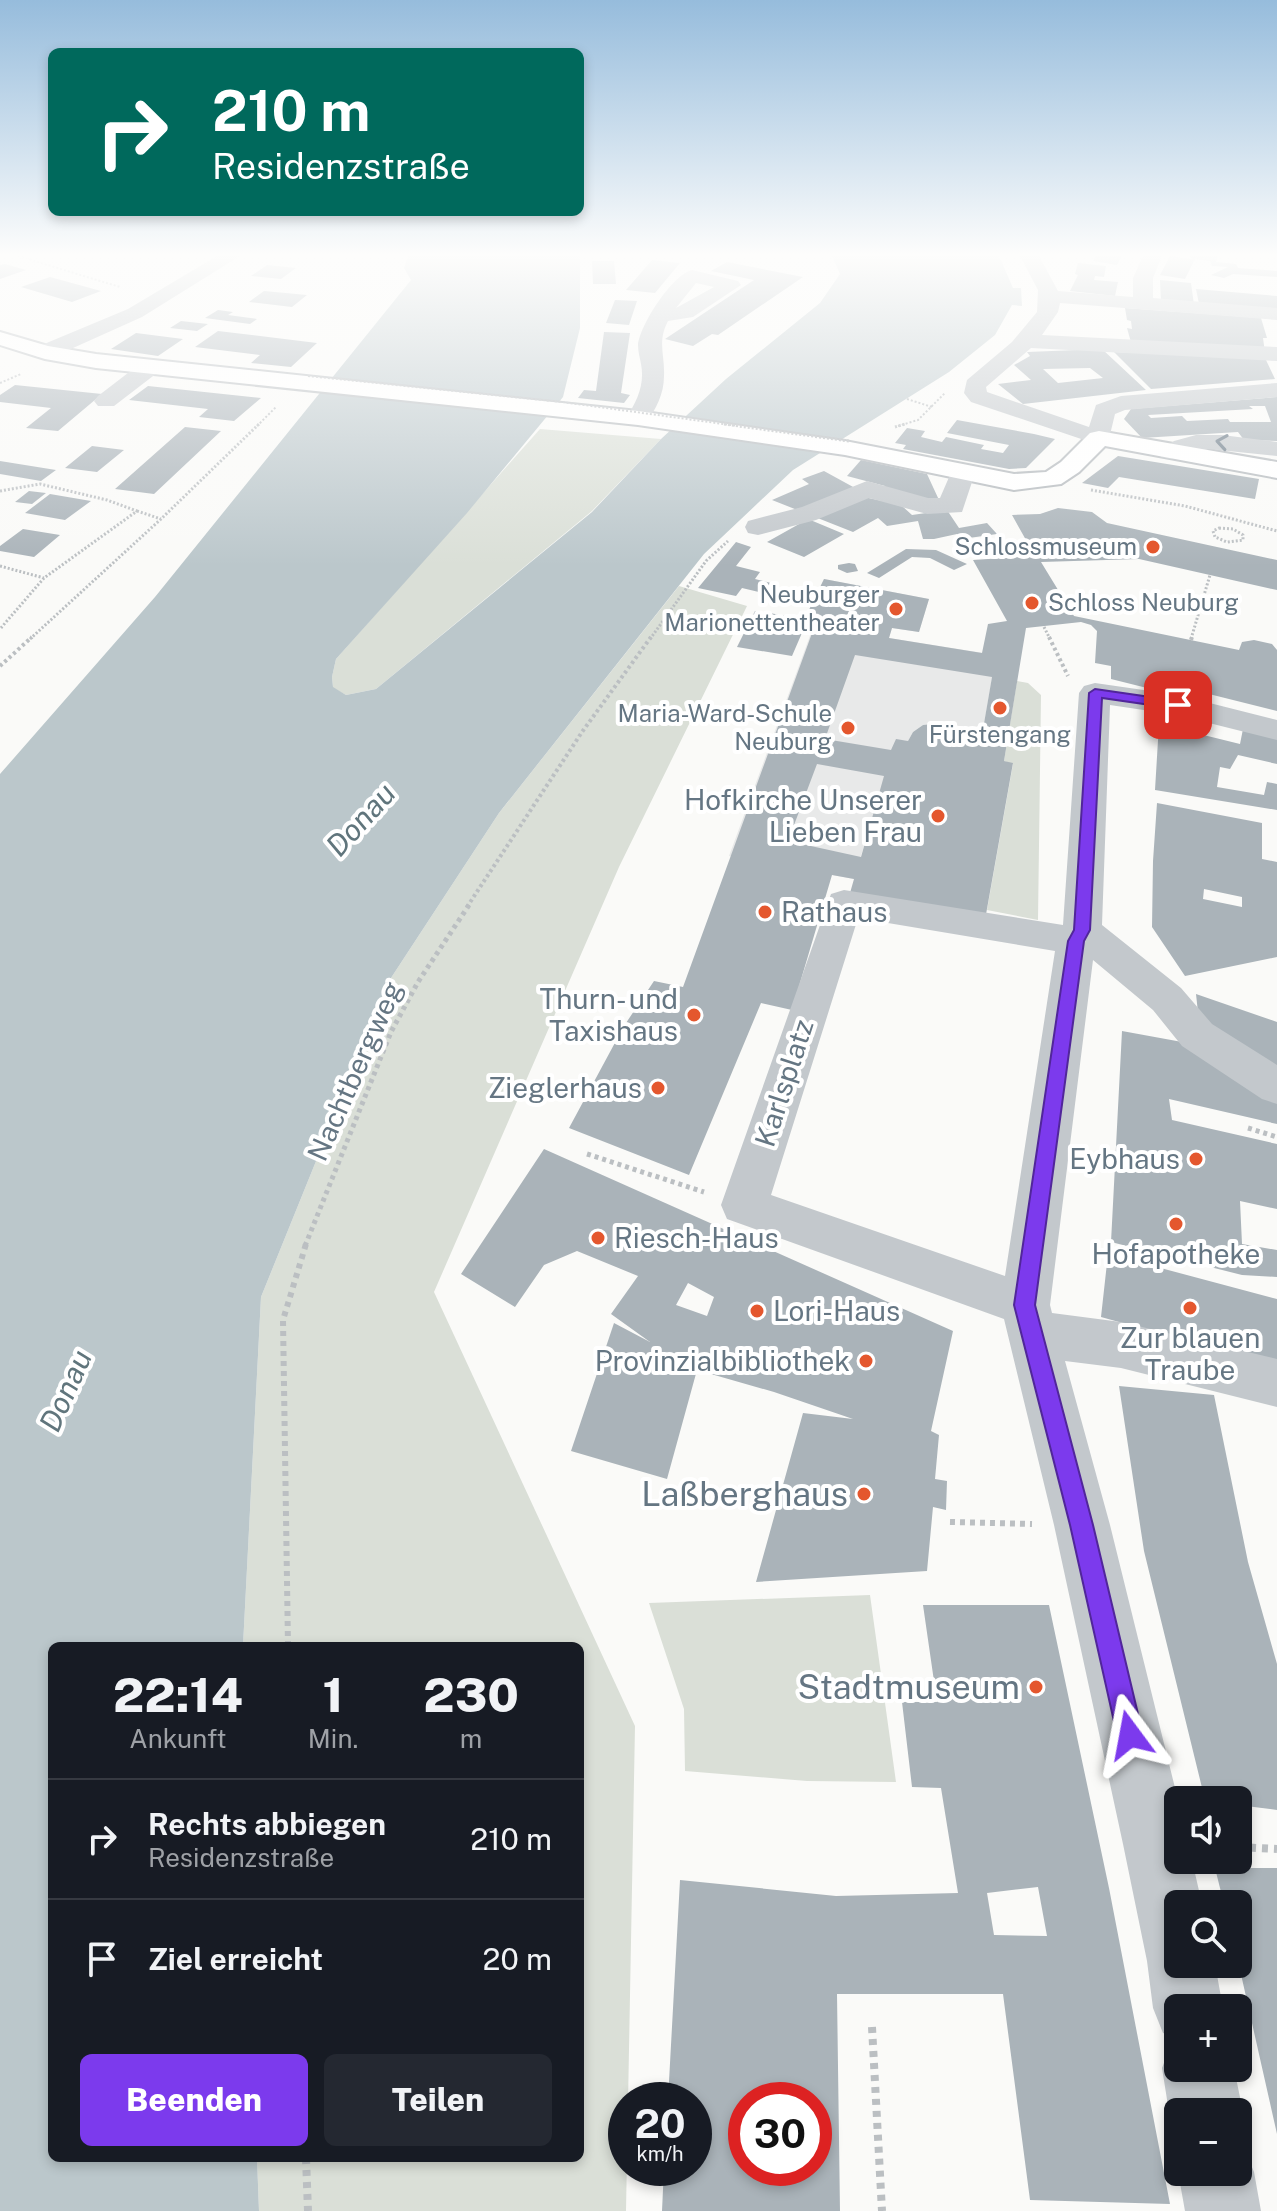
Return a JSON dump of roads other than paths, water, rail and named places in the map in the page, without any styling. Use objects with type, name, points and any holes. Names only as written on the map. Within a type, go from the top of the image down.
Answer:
[{"type":"main road","points":[[10,367],[28,359]]},
{"type":"main road","points":[[92,359],[149,368],[305,379],[640,415],[847,444],[962,473],[1029,482],[1052,479],[1070,467],[1099,438],[1277,470]]},
{"type":"street","points":[[640,415],[651,397],[651,359]]},
{"type":"street","points":[[1004,359],[975,385],[975,393],[986,401],[1099,438],[1104,410],[1121,403],[1277,390]]},
{"type":"street","points":[[106,401],[149,368]]},
{"type":"street","points":[[1170,452],[1181,445],[1208,440],[1277,449]]},
{"type":"street","points":[[758,527],[810,512],[867,489],[927,506],[953,506],[954,491],[962,473]]},
{"type":"street","points":[[1165,1890],[1082,1525],[1029,1320],[1079,936],[1095,693],[1178,705],[1277,730]]},
{"type":"street","name":"Karlsplatz","points":[[1029,1320],[744,1205],[844,903],[1079,936]]},
{"type":"street","points":[[1079,936],[1167,999],[1197,1035],[1277,1087]]},
{"type":"street","points":[[1029,1320],[1277,1383]]},
{"type":"street","points":[[1219,2186],[1223,2211]]},
{"type":"water","name":"Donau","points":[[347,359],[572,359],[563,397],[467,513],[336,659],[333,687],[346,695],[376,689],[592,512],[661,439],[751,359],[965,359],[793,470],[704,554],[499,813],[389,981],[261,1297],[243,1642],[48,1642],[48,2162],[257,2162],[259,2211],[0,2211],[0,774],[155,597]]},
{"type":"place","name":"Schlossmuseum","points":[[1153,547]]},
{"type":"place","name":"Schloss Neuburg","points":[[1032,603]]},
{"type":"place","name":"Neuburger Marionettentheater","points":[[896,609]]},
{"type":"place","name":"Fürstengang","points":[[1000,708]]},
{"type":"place","name":"Maria-Ward-Schule Neuburg","points":[[848,728]]},
{"type":"place","name":"Hofkirche Unserer Lieben Frau","points":[[938,816]]},
{"type":"place","name":"Rathaus","points":[[765,912]]},
{"type":"place","name":"Thurn- und Taxishaus","points":[[694,1015]]},
{"type":"place","name":"Zieglerhaus","points":[[658,1088]]},
{"type":"place","name":"Eybhaus","points":[[1196,1159]]},
{"type":"place","name":"Hofapotheke","points":[[1176,1224]]},
{"type":"place","name":"Riesch-Haus","points":[[598,1238]]},
{"type":"place","name":"Zur blauen Traube","points":[[1190,1308]]},
{"type":"place","name":"Lori-Haus","points":[[757,1311]]},
{"type":"place","name":"Provinzialbibliothek","points":[[866,1361]]},
{"type":"place","name":"Laßberghaus","points":[[864,1494]]},
{"type":"place","name":"Stadtmuseum","points":[[1036,1687]]}]
